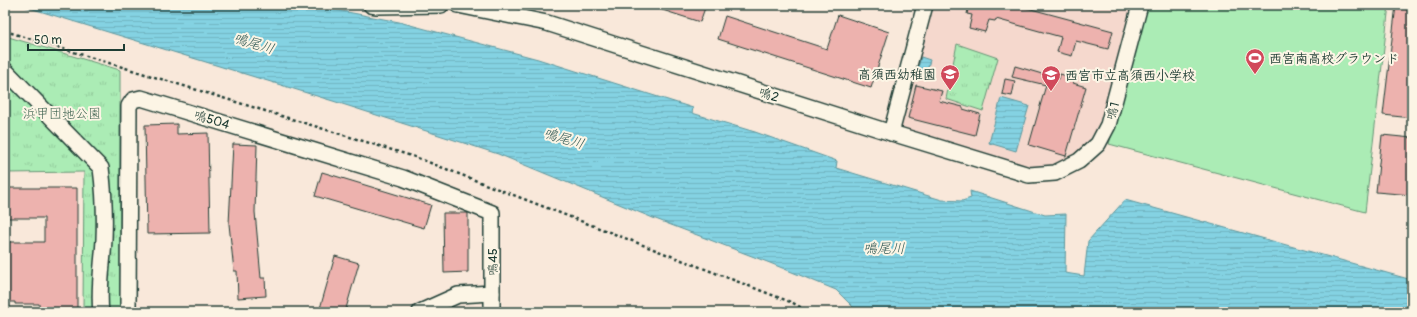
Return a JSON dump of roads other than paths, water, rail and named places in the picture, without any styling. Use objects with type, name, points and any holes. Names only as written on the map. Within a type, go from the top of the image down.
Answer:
[{"type":"street","points":[[371,5],[442,5]]},
{"type":"street","name":"鳴2","points":[[458,5],[547,23],[1028,175],[1055,173],[1079,162]]},
{"type":"street","points":[[892,133],[925,5]]},
{"type":"street","name":"鳴1","points":[[1079,162],[1098,144],[1108,125],[1140,5]]},
{"type":"street","points":[[5,70],[100,168],[103,185],[104,238],[99,298],[101,312]]},
{"type":"street","name":"鳴504","points":[[128,312],[129,106],[133,100],[140,98],[403,178],[492,213]]},
{"type":"street","name":"鳴45","points":[[492,213],[492,312]]},
{"type":"street","points":[[420,312],[458,295],[492,293]]},
{"type":"water","name":"鳴尾川","points":[[20,5],[311,5],[399,22],[538,59],[693,108],[692,113],[755,132],[837,161],[836,168],[942,200],[962,201],[971,198],[970,191],[1045,215],[1066,214],[1065,273],[1084,276],[1088,241],[1125,200],[1412,280],[1412,312],[858,312],[836,290],[653,218],[498,154],[333,101]]},
{"type":"water","points":[[921,57],[930,60],[926,74],[917,71]]},
{"type":"water","points":[[1001,98],[1029,106],[1016,151],[989,143]]},
{"type":"place","name":"西宮南高校グラウンド","points":[[1255,75]]},
{"type":"place","name":"高須西幼稚園","points":[[950,91]]},
{"type":"place","name":"西宮市立高須西小学校","points":[[1051,92]]},
{"type":"park label","name":"浜甲団地公園","points":[[62,113]]}]
